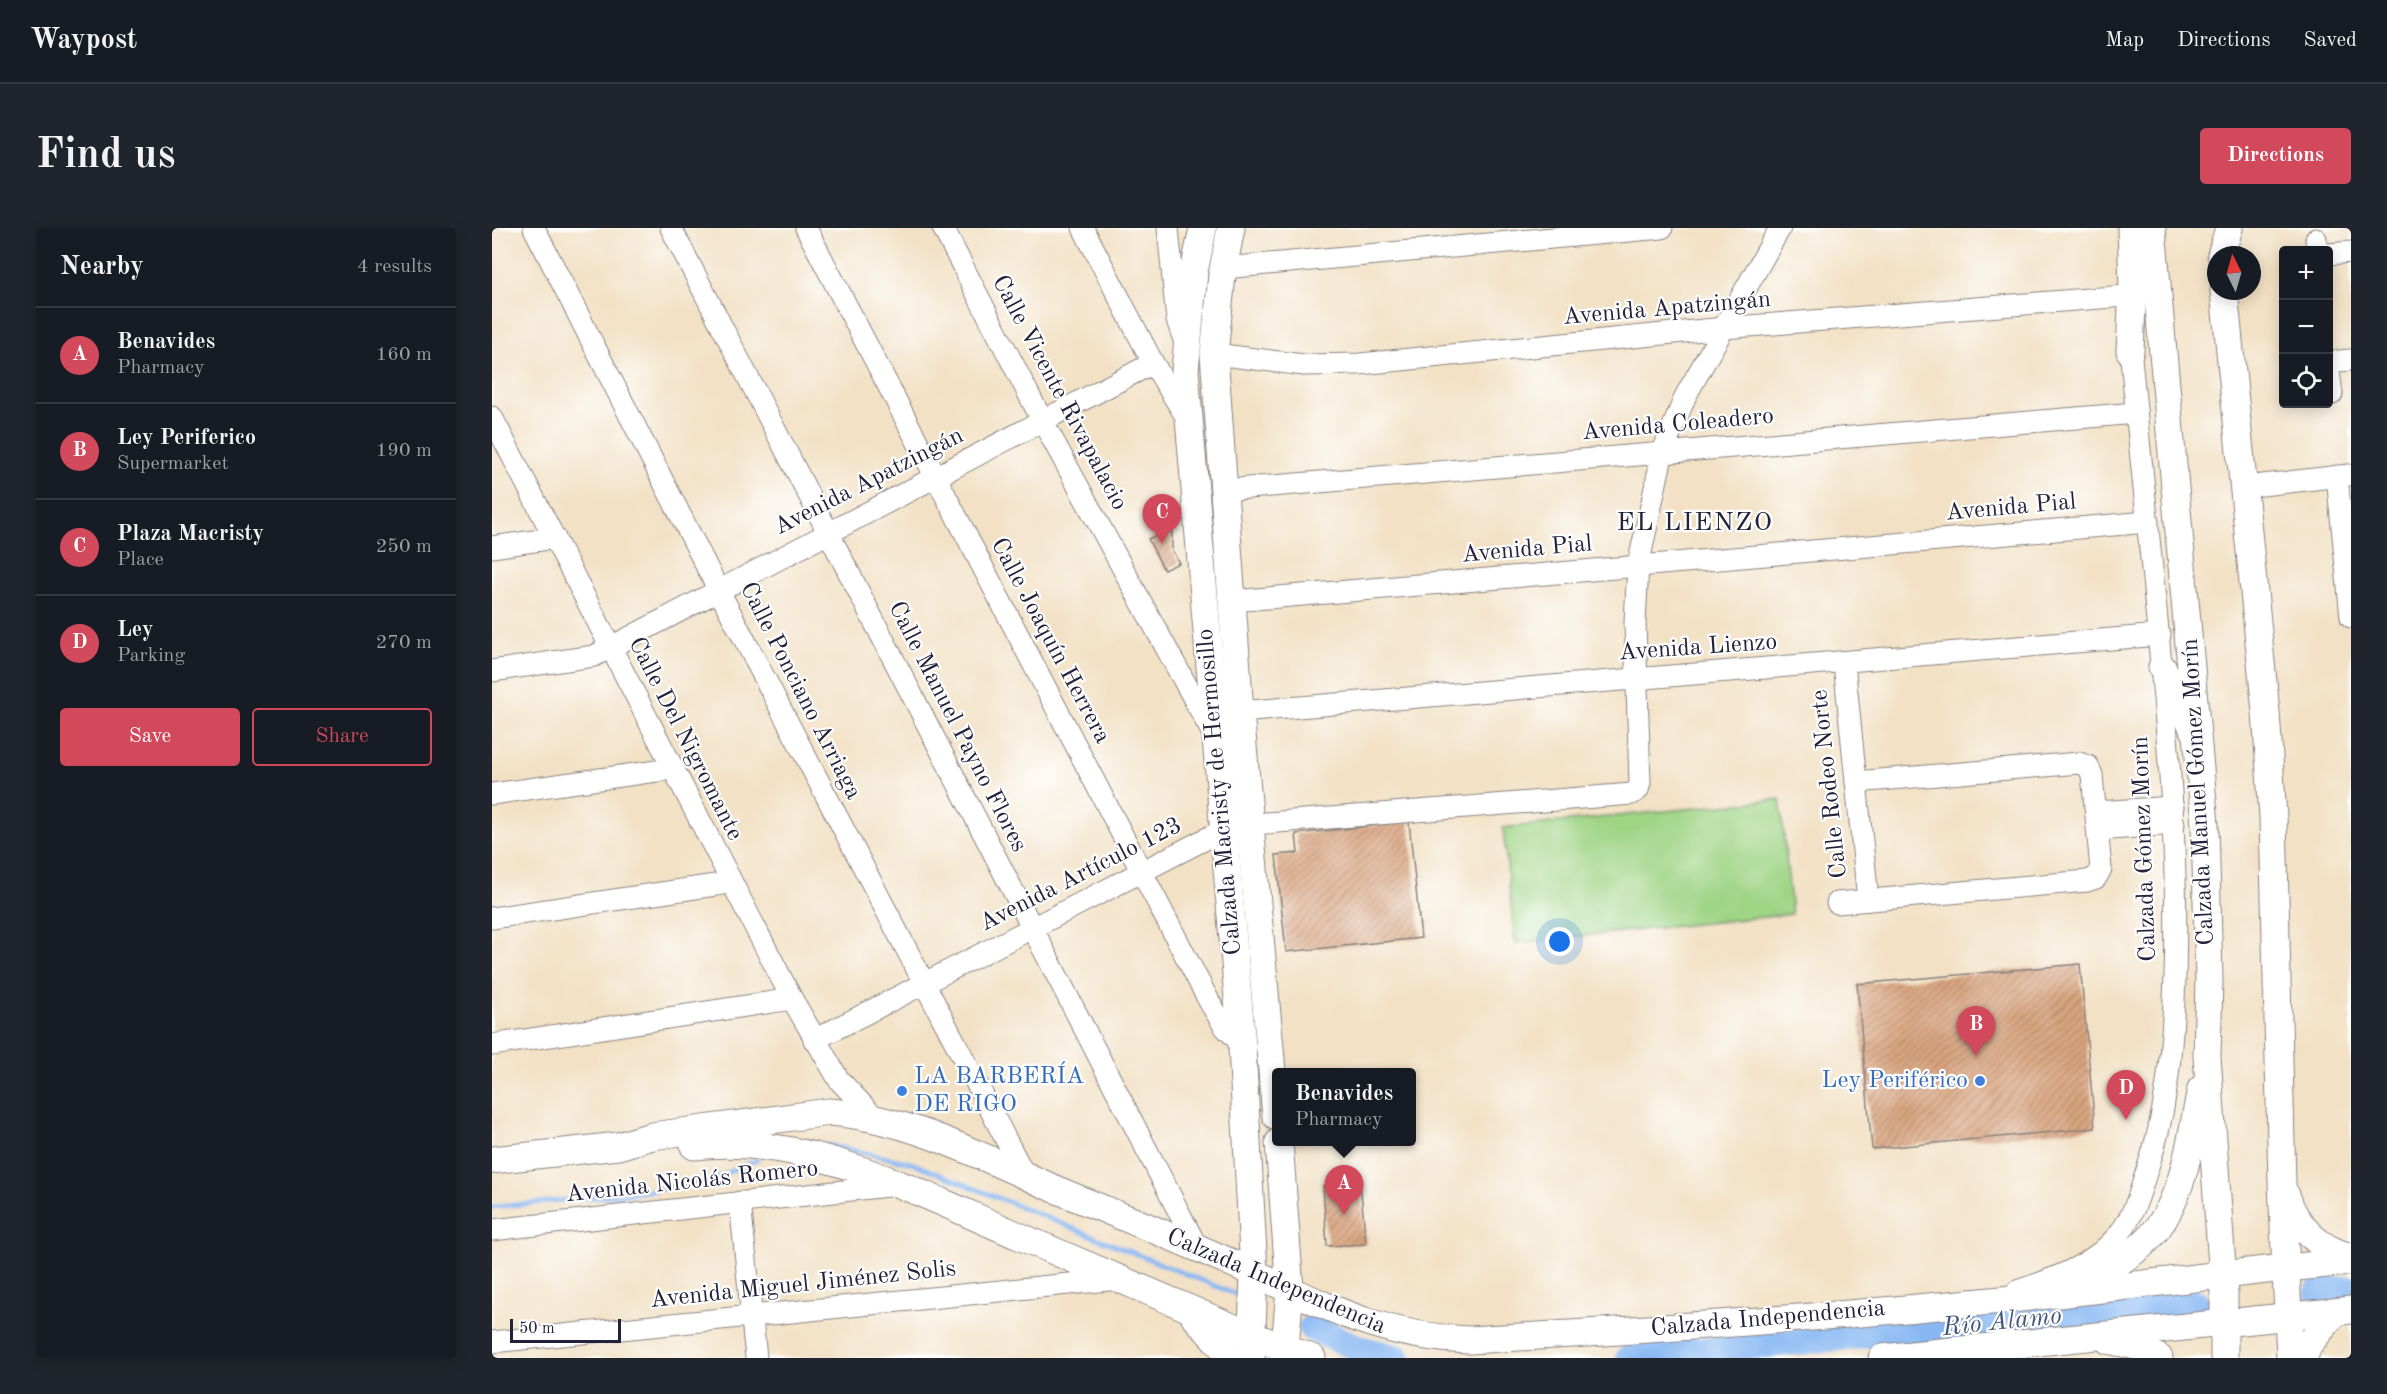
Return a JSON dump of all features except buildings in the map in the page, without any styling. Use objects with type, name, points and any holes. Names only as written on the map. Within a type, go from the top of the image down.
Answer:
[{"type":"main road","name":"Calzada Macristy de Hermosillo","points":[[1203,228],[1186,345],[1188,420],[1242,1046],[1254,1273],[1252,1347]]},
{"type":"main road","name":"Calzada Macristy de Hermosillo","points":[[1231,228],[1214,354],[1240,712],[1252,824],[1272,1068]]},
{"type":"main road","points":[[2130,351],[2133,285],[2131,228]]},
{"type":"main road","name":"Calzada Manuel Gómez Morín","points":[[2152,228],[2205,825],[2209,979],[2207,1056],[2222,1274],[2224,1358]]},
{"type":"main road","points":[[2217,228],[2219,246]]},
{"type":"main road","points":[[2223,246],[2229,228]]},
{"type":"main road","points":[[2225,300],[2266,712],[2273,817],[2282,1184],[2290,1358]]},
{"type":"main road","points":[[1189,317],[1200,339],[1214,354]]},
{"type":"main road","points":[[2162,667],[2199,738]]},
{"type":"main road","points":[[2059,1293],[2112,1266],[2156,1230],[2168,1211],[2184,1171],[2207,1056]]},
{"type":"main road","name":"Calzada Independencia","points":[[492,1160],[618,1146],[652,1136],[834,1112],[874,1117],[916,1130],[1254,1273],[1359,1321],[1399,1333],[1436,1339],[1470,1340],[1685,1328],[1989,1300],[2351,1262]]},
{"type":"main road","name":"Calzada Independencia","points":[[618,1146],[656,1150],[719,1143],[786,1150],[836,1162],[897,1185],[1183,1305],[1252,1347],[1312,1358]]},
{"type":"main road","points":[[1279,1146],[1290,1290],[1284,1353]]},
{"type":"main road","points":[[2282,1184],[2291,1212],[2310,1236],[2335,1253],[2351,1257]]},
{"type":"main road","points":[[1183,1305],[1210,1331],[1232,1358]]},
{"type":"main road","points":[[2304,1358],[2308,1345],[2344,1311]]},
{"type":"main road","name":"Calzada Independencia","points":[[1882,1358],[2344,1311]]},
{"type":"main road","points":[[2089,1336],[2136,1347],[2158,1358]]},
{"type":"street","name":"Calle Ponciano Arriaga","points":[[534,228],[718,589],[1025,1176]]},
{"type":"street","name":"Calle Manuel Payno Flores","points":[[671,228],[1198,1250]]},
{"type":"street","name":"Calle Joaquín Herrera","points":[[806,228],[1210,1003],[1242,1046]]},
{"type":"street","name":"Calle Vicente Rivapalacio","points":[[943,228],[1042,420],[1216,740]]},
{"type":"street","points":[[1083,228],[1153,363],[1188,420]]},
{"type":"street","points":[[1168,228],[1177,320],[1186,345]]},
{"type":"street","points":[[1224,268],[1662,228]]},
{"type":"street","points":[[1636,677],[1635,622],[1638,566],[1663,451],[1686,395],[1780,228]]},
{"type":"street","name":"Calzada Gómez Morín","points":[[1989,1300],[2054,1278],[2078,1267],[2106,1249],[2121,1232],[2138,1197],[2154,1149],[2167,1086],[2176,944],[2173,815],[2160,635],[2118,228]]},
{"type":"street","points":[[2333,250],[2351,252]]},
{"type":"street","name":"Avenida Apatzingán","points":[[1214,354],[1304,365],[1360,364],[1724,328],[2125,296]]},
{"type":"street","points":[[2333,362],[2351,360]]},
{"type":"street","name":"Avenida Apatzingán","points":[[492,671],[594,656],[1153,363]]},
{"type":"street","name":"Avenida Coleadero","points":[[1224,490],[1663,451],[2136,413]]},
{"type":"street","name":"Calle Del Nigromante","points":[[493,420],[729,883],[814,1040],[839,1080],[874,1117]]},
{"type":"street","points":[[2245,487],[2344,476],[2351,617]]},
{"type":"street","name":"Avenida Pial","points":[[1233,601],[2148,522]]},
{"type":"street","points":[[492,547],[555,538]]},
{"type":"street","name":"Avenida Lienzo","points":[[1240,712],[1636,677],[1844,663],[2160,635]]},
{"type":"street","name":"Calle Rodeo Norte","points":[[1844,663],[1868,900]]},
{"type":"street","name":"Avenida Artículo 123","points":[[814,1040],[1223,830],[1252,824],[1632,794],[1638,790],[1640,783],[1636,677]]},
{"type":"street","points":[[1838,903],[2087,881],[2096,878],[2101,869],[2098,821],[2092,775],[2088,766],[2079,763],[1856,782]]},
{"type":"street","points":[[492,794],[671,769]]},
{"type":"street","points":[[2098,821],[2173,815]]},
{"type":"street","points":[[492,918],[729,883]]},
{"type":"street","points":[[492,1045],[792,999]]},
{"type":"street","points":[[1242,1046],[1271,1056]]},
{"type":"street","points":[[834,1112],[839,1080]]},
{"type":"street","name":"Avenida Nicolás Romero","points":[[492,1230],[897,1185]]},
{"type":"street","points":[[740,1202],[756,1358]]},
{"type":"street","name":"Avenida Miguel Jiménez Solis","points":[[492,1342],[1119,1278]]},
{"type":"green space","points":[[1780,799],[1792,914],[1515,943],[1503,828]]},
{"type":"waterway","points":[[827,1145],[912,1163],[1240,1296]]},
{"type":"waterway","points":[[492,1207],[629,1194],[708,1181],[757,1160]]},
{"type":"waterway","name":"Río Alamo","points":[[2318,1292],[2351,1289]]},
{"type":"waterway","name":"Río Alamo","points":[[1629,1358],[2197,1303]]},
{"type":"waterway","name":"Río Alamo","points":[[1312,1328],[1358,1348],[1397,1358]]},
{"type":"place","name":"Plaza Macristy","points":[[1162,544]]},
{"type":"place","name":"Ley Periferico","points":[[1976,1056]]},
{"type":"place","name":"Ley Periférico","points":[[1980,1081]]},
{"type":"place","name":"LA BARBERÍA DE RIGO","points":[[902,1091]]},
{"type":"place","name":"Ley","points":[[2126,1120]]},
{"type":"place","name":"Benavides","points":[[1344,1215]]},
{"type":"district","name":"EL LIENZO","points":[[1695,523]]}]
